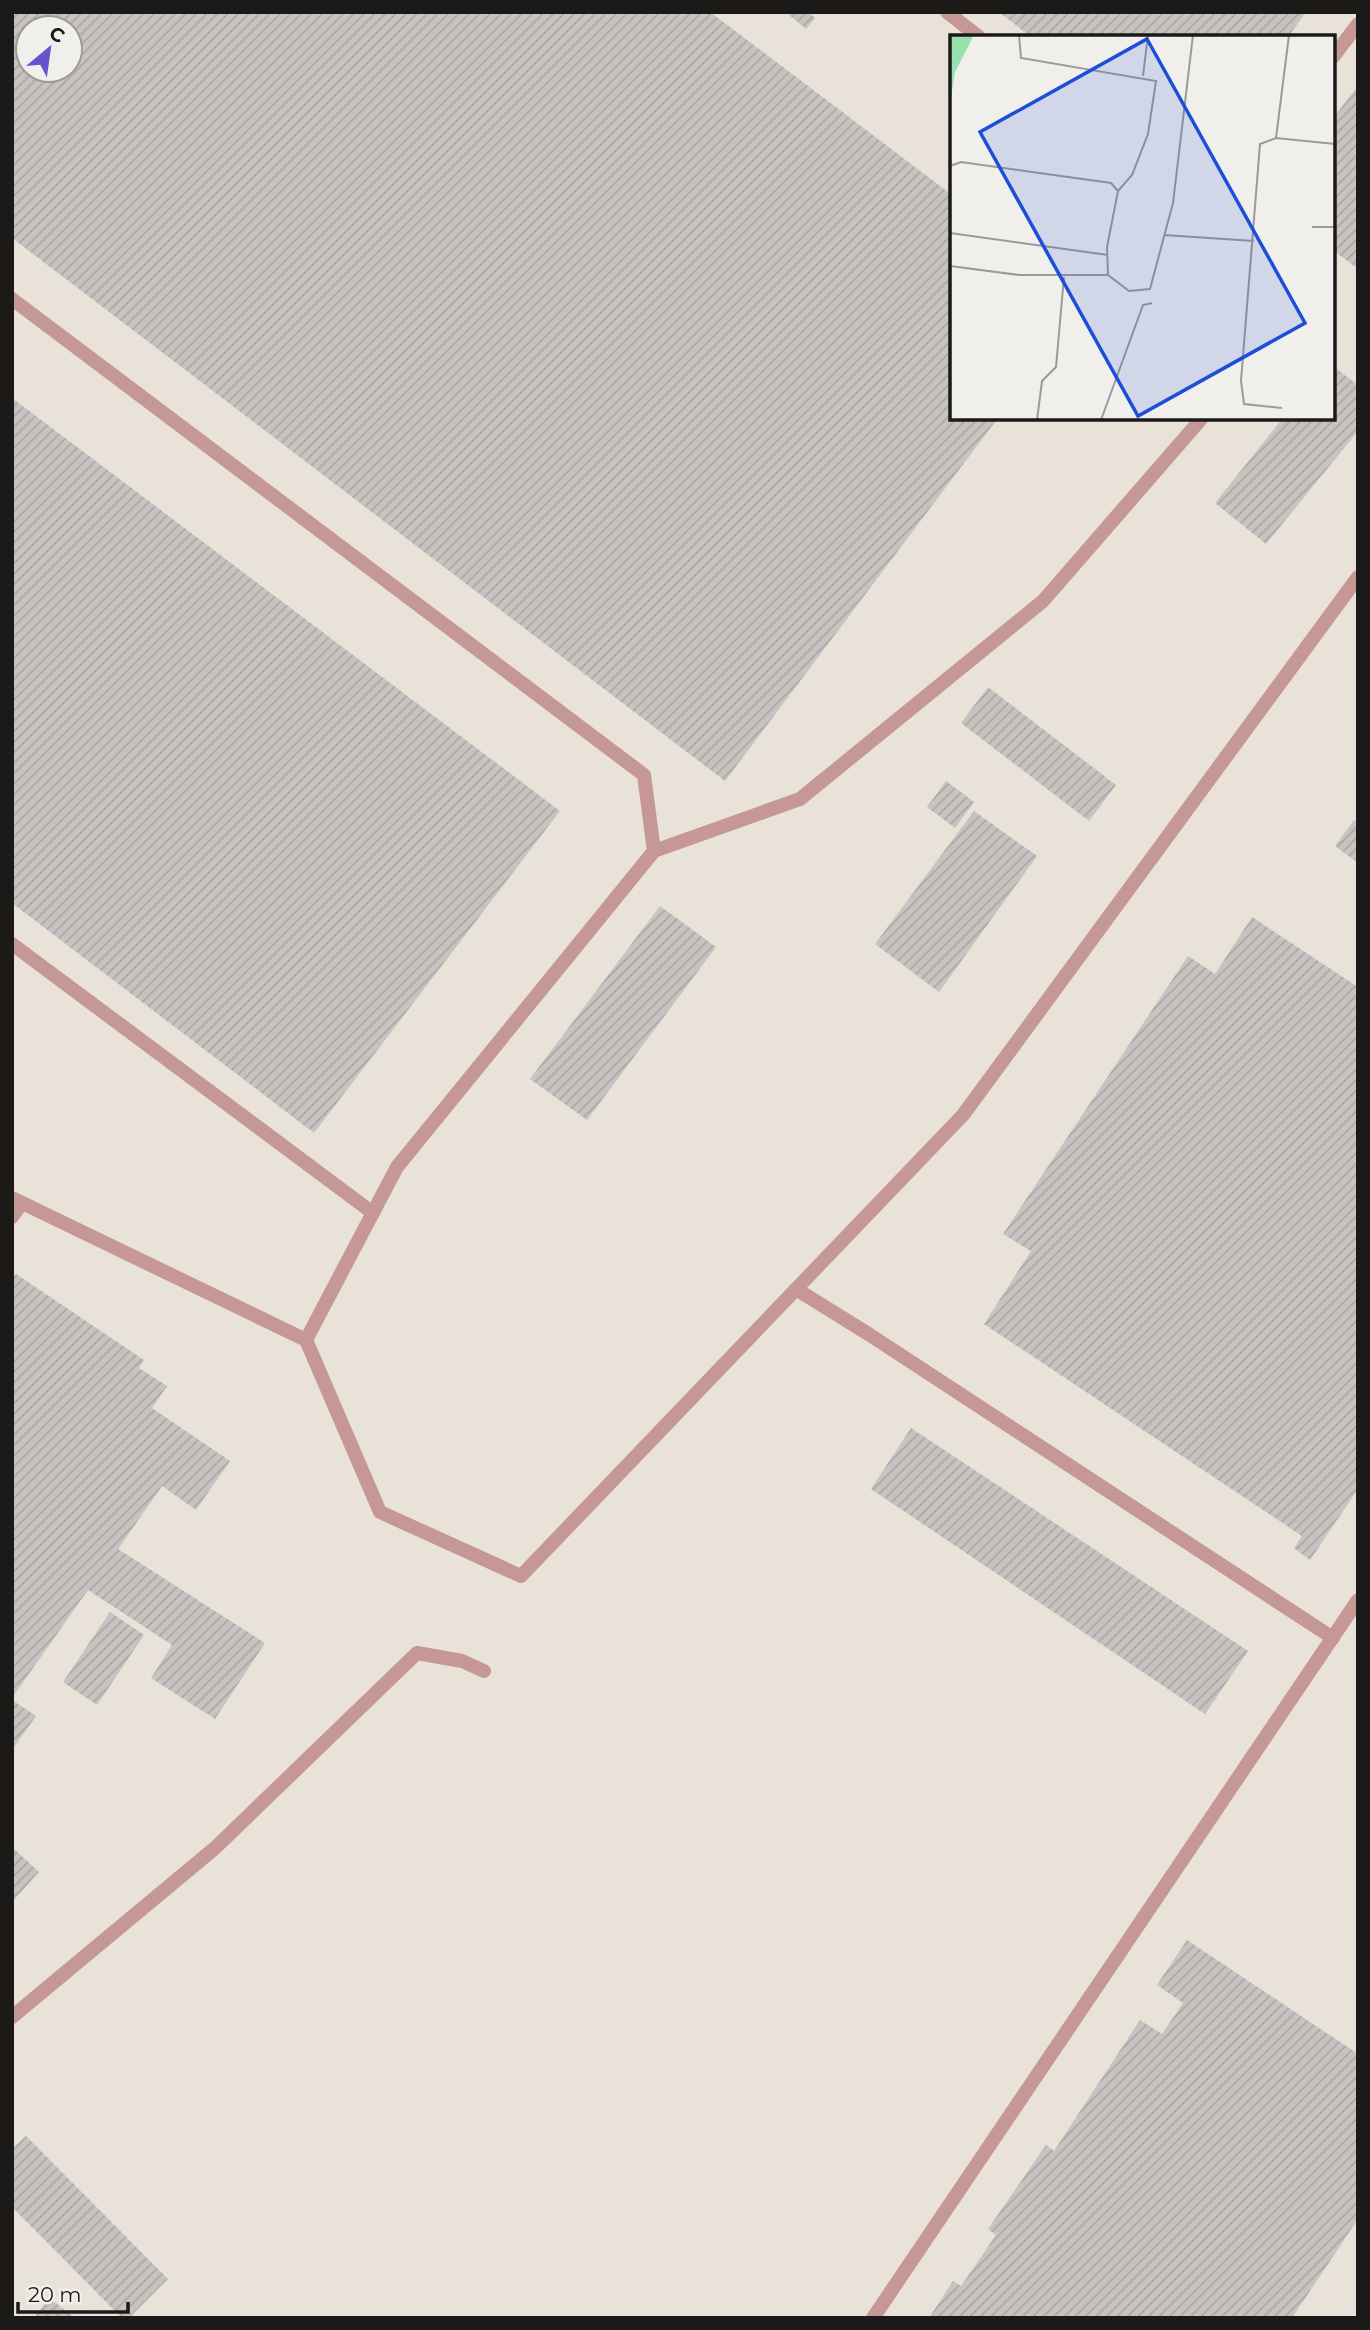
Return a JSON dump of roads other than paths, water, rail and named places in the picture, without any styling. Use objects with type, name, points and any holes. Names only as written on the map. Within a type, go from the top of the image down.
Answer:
[{"type":"lane","points":[[947,12],[976,35]]},
{"type":"lane","points":[[1335,54],[1358,24]]},
{"type":"lane","points":[[12,299],[645,775],[654,851]]},
{"type":"lane","points":[[306,1340],[397,1167],[654,851],[800,799],[1043,601],[1200,420]]},
{"type":"lane","points":[[12,1217],[17,1200],[306,1340],[380,1512],[521,1576],[963,1115],[1358,577]]},
{"type":"lane","points":[[12,944],[373,1213]]},
{"type":"lane","points":[[796,1289],[1333,1638]]},
{"type":"lane","points":[[873,2318],[1358,1600]]},
{"type":"lane","points":[[12,2017],[215,1848],[417,1653],[462,1661],[484,1671]]}]
